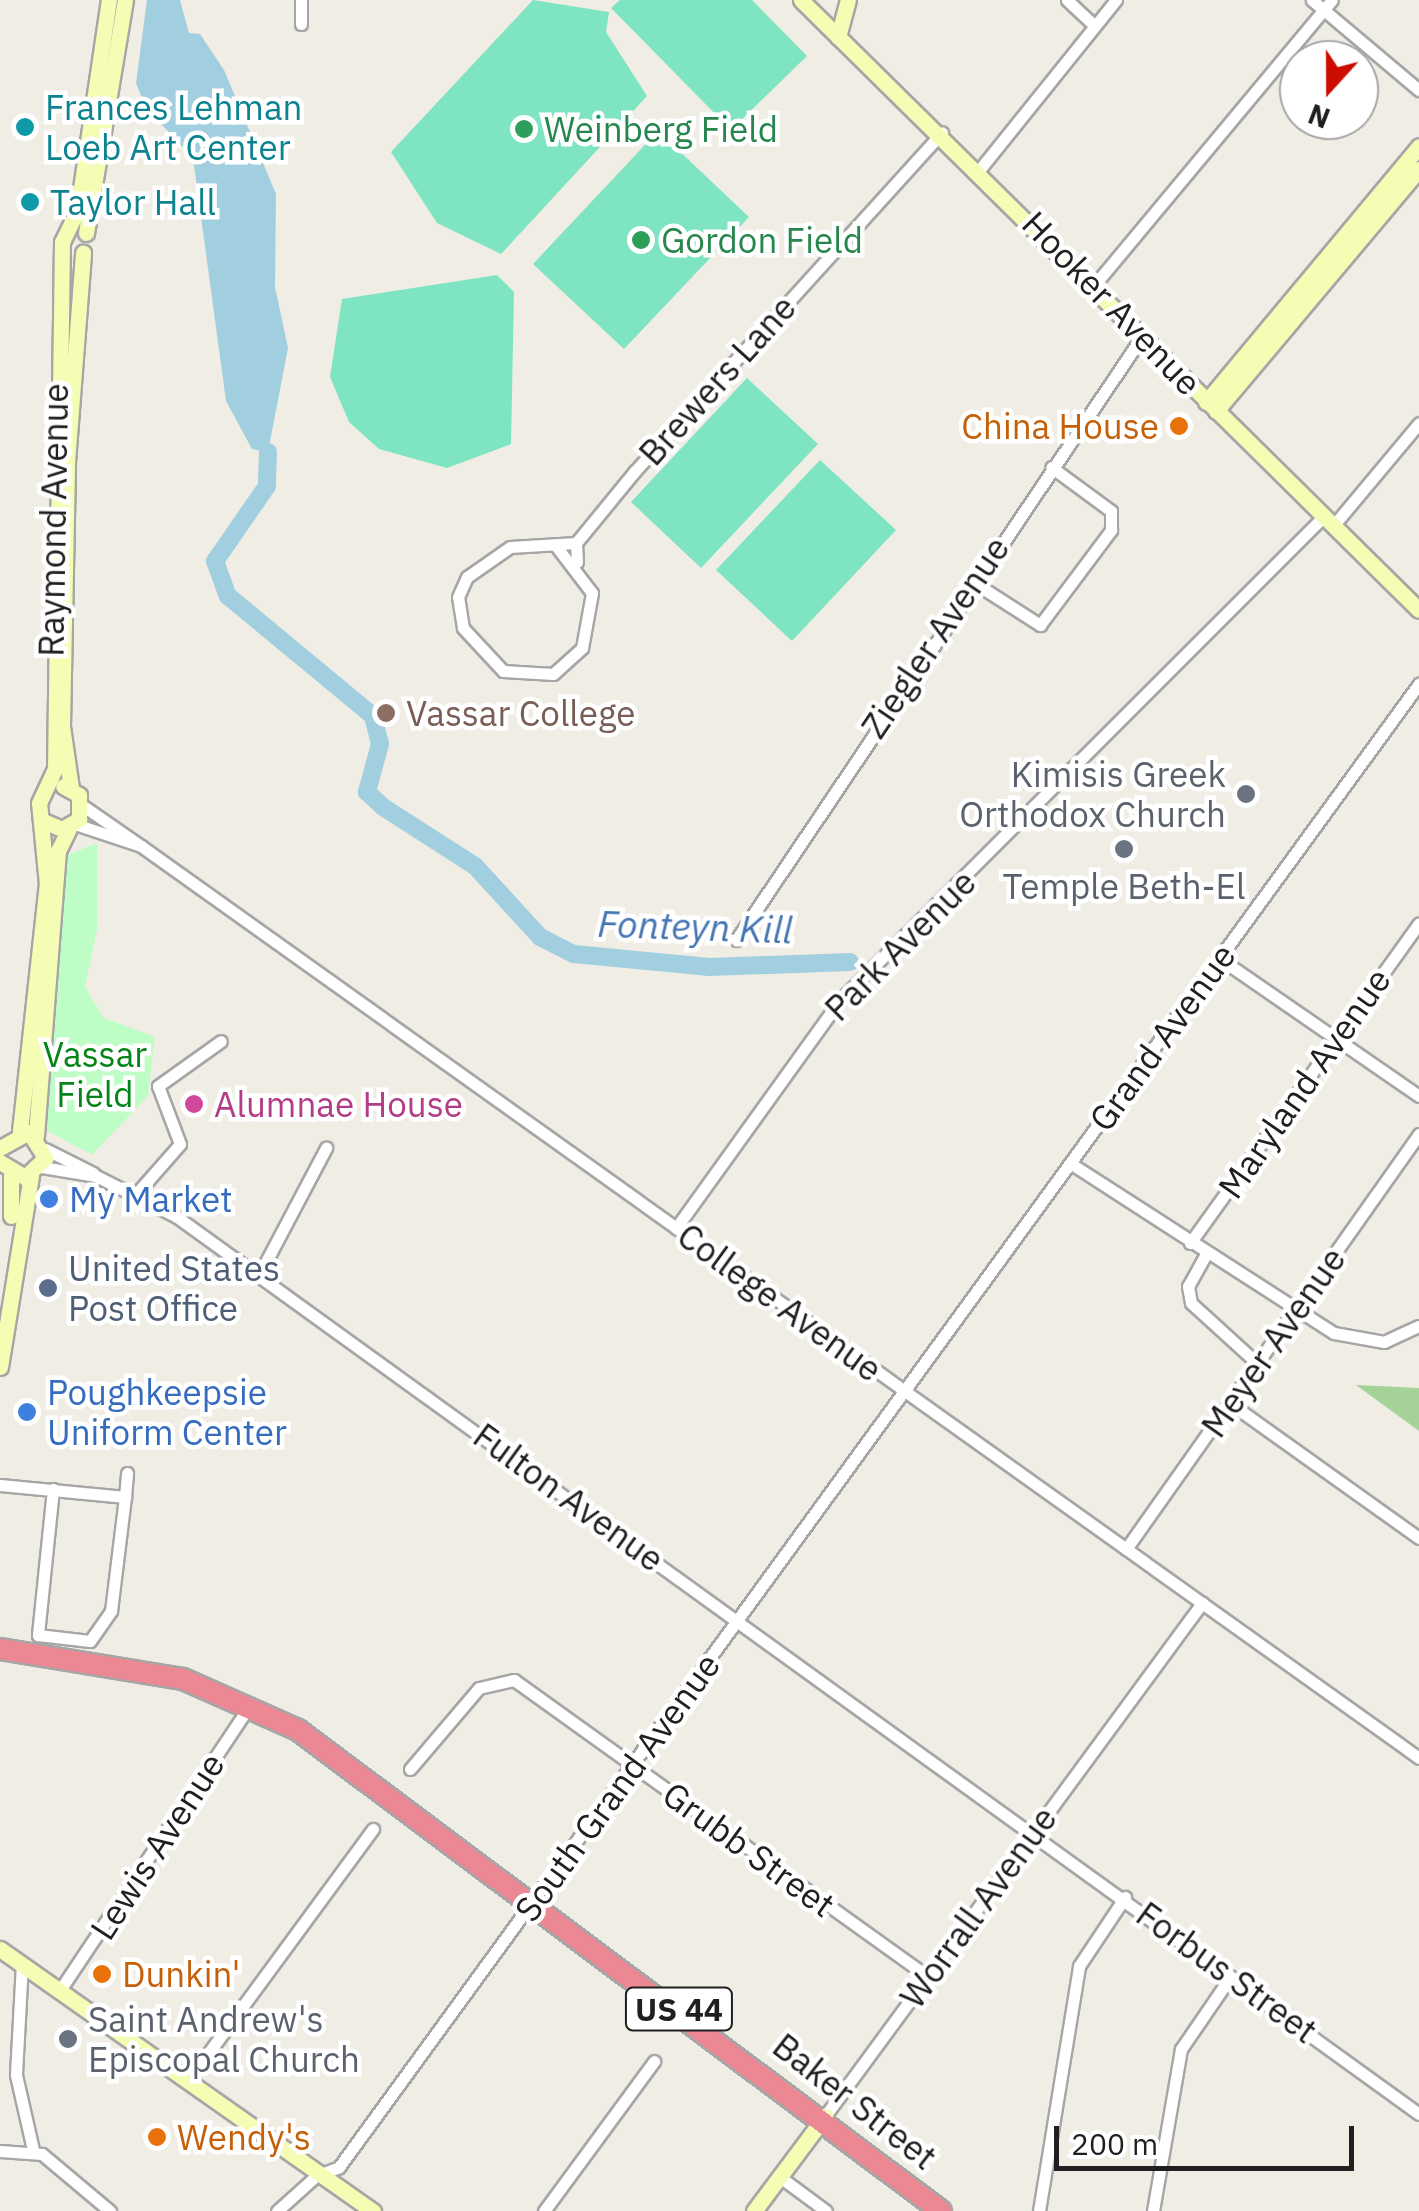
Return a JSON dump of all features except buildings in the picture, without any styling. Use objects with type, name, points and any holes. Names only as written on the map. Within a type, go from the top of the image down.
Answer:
[{"type":"highway","name":"US 44","points":[[0,1649],[166,1675],[251,1704],[329,1750],[534,1901]]},
{"type":"highway","name":"Baker Street","points":[[534,1901],[825,2116],[941,2211]]},
{"type":"main road","name":"Raymond Avenue","points":[[71,788],[62,726],[74,252],[110,0]]},
{"type":"main road","name":"Raymond Avenue","points":[[49,788],[74,252],[125,0]]},
{"type":"main road","name":"Hooker Avenue","points":[[801,0],[1096,282],[1141,338],[1419,610]]},
{"type":"main road","points":[[838,37],[848,0]]},
{"type":"main road","points":[[1211,407],[1419,146]]},
{"type":"main road","points":[[1211,407],[1419,169]]},
{"type":"main road","points":[[0,1367],[40,1142],[58,851],[82,805],[71,788],[49,788],[38,803],[47,884],[20,1131],[1,1144]]},
{"type":"main road","points":[[43,821],[72,826]]},
{"type":"main road","points":[[20,1131],[40,1142]]},
{"type":"main road","points":[[0,1162],[11,1175],[0,1309]]},
{"type":"main road","points":[[11,1175],[36,1171]]},
{"type":"main road","points":[[0,1949],[62,1987],[373,2211]]},
{"type":"main road","name":"Worrall Avenue","points":[[754,2211],[825,2116]]},
{"type":"street","points":[[301,0],[301,24]]},
{"type":"street","points":[[1067,0],[1094,25]]},
{"type":"street","points":[[980,169],[1116,0]]},
{"type":"street","points":[[1312,0],[1328,5],[1419,90]]},
{"type":"street","points":[[1096,282],[1328,5]]},
{"type":"street","name":"Brewers Lane","points":[[576,543],[942,132]]},
{"type":"street","name":"Ziegler Avenue","points":[[736,940],[973,582],[1141,338]]},
{"type":"street","name":"Park Avenue","points":[[676,1228],[839,1001],[1328,521],[1419,422]]},
{"type":"street","points":[[973,582],[1040,625],[1111,530],[1111,511],[1051,467]]},
{"type":"street","points":[[576,543],[576,562],[594,611],[576,658],[539,678],[488,662],[459,616],[467,577],[510,547],[576,543]]},
{"type":"street","points":[[556,546],[576,562]]},
{"type":"street","name":"Grand Avenue","points":[[905,1391],[1419,684]]},
{"type":"street","name":"College Avenue","points":[[82,805],[1419,1758]]},
{"type":"street","name":"College Avenue","points":[[72,826],[141,846]]},
{"type":"street","name":"Maryland Avenue","points":[[1190,1243],[1419,923]]},
{"type":"street","points":[[1219,958],[1336,1034],[1419,1096]]},
{"type":"street","points":[[136,1193],[180,1144],[158,1086],[221,1041]]},
{"type":"street","name":"Meyer Avenue","points":[[1126,1549],[1419,1134]]},
{"type":"street","name":"Fulton Avenue","points":[[40,1142],[96,1176],[136,1193],[259,1275],[1034,1830]]},
{"type":"street","points":[[259,1275],[326,1148]]},
{"type":"street","points":[[1070,1163],[1294,1311],[1365,1342],[1419,1326]]},
{"type":"street","name":"Fulton Avenue","points":[[36,1171],[96,1176]]},
{"type":"street","points":[[1206,1254],[1188,1286],[1191,1304],[1258,1364]]},
{"type":"street","name":"South Grand Avenue","points":[[278,2211],[323,2174],[340,2168],[905,1391]]},
{"type":"street","points":[[1232,1404],[1419,1538]]},
{"type":"street","points":[[53,1489],[38,1635],[90,1641],[110,1611],[127,1473]]},
{"type":"street","points":[[0,1484],[125,1497]]},
{"type":"street","name":"Worrall Avenue","points":[[825,2116],[1202,1603]]},
{"type":"street","name":"Grubb Street","points":[[410,1770],[479,1688],[503,1679],[525,1685],[927,1976]]},
{"type":"street","name":"Lewis Avenue","points":[[62,1987],[251,1704]]},
{"type":"street","points":[[190,2078],[373,1828]]},
{"type":"street","name":"Forbus Street","points":[[1034,1830],[1419,2114]]},
{"type":"street","points":[[1039,2211],[1079,1966],[1125,1897]]},
{"type":"street","points":[[22,1963],[16,2074],[33,2150],[110,2211]]},
{"type":"street","points":[[1153,2211],[1181,2049],[1231,1976]]},
{"type":"street","points":[[544,2211],[654,2061]]},
{"type":"street","points":[[0,2151],[33,2150]]},
{"type":"street","points":[[780,2176],[826,2211]]},
{"type":"green space","points":[[533,0],[609,12],[606,32],[647,96],[501,254],[437,223],[391,152]]},
{"type":"green space","points":[[620,0],[752,0],[807,56],[731,130],[611,8]]},
{"type":"green space","name":"Gordon Field","points":[[658,131],[749,217],[624,349],[533,264]]},
{"type":"green space","points":[[497,275],[514,292],[511,444],[447,468],[379,449],[349,422],[330,377],[342,299]]},
{"type":"green space","points":[[747,378],[818,444],[701,568],[631,502]]},
{"type":"green space","points":[[820,460],[896,530],[792,641],[716,570]]},
{"type":"green space","name":"Vassar Field","points":[[97,843],[97,930],[85,987],[104,1018],[155,1037],[148,1096],[92,1155],[44,1129],[63,857]]},
{"type":"green space","points":[[1356,1385],[1419,1388],[1419,1431]]},
{"type":"water","points":[[147,0],[180,0],[189,33],[200,34],[224,70],[276,194],[275,287],[288,348],[268,452],[252,449],[226,401],[193,158],[146,108],[136,83]]},
{"type":"waterway","name":"Fonteyn Kill","points":[[268,452],[267,486],[215,561],[228,596],[373,716],[380,744],[367,792],[383,807],[475,866],[540,937],[574,954],[709,967],[850,962]]},
{"type":"place","name":"Frances Lehman Loeb Art Center","points":[[25,127]]},
{"type":"place","name":"Weinberg Field","points":[[524,129]]},
{"type":"place","name":"Taylor Hall","points":[[30,202]]},
{"type":"place","name":"Gordon Field","points":[[641,240]]},
{"type":"place","name":"China House","points":[[1179,426]]},
{"type":"place","name":"Vassar College","points":[[386,713]]},
{"type":"place","name":"Kimisis Greek Orthodox Church","points":[[1246,794]]},
{"type":"place","name":"Temple Beth-El","points":[[1124,849]]},
{"type":"place","name":"Alumnae House","points":[[194,1104]]},
{"type":"place","name":"My Market","points":[[49,1199]]},
{"type":"place","name":"United States Post Office","points":[[48,1288]]},
{"type":"place","name":"Poughkeepsie Uniform Center","points":[[27,1412]]},
{"type":"place","name":"Dunkin'","points":[[102,1974]]},
{"type":"place","name":"Saint Andrew's Episcopal Church","points":[[68,2039]]},
{"type":"place","name":"Wendy's","points":[[157,2137]]}]
